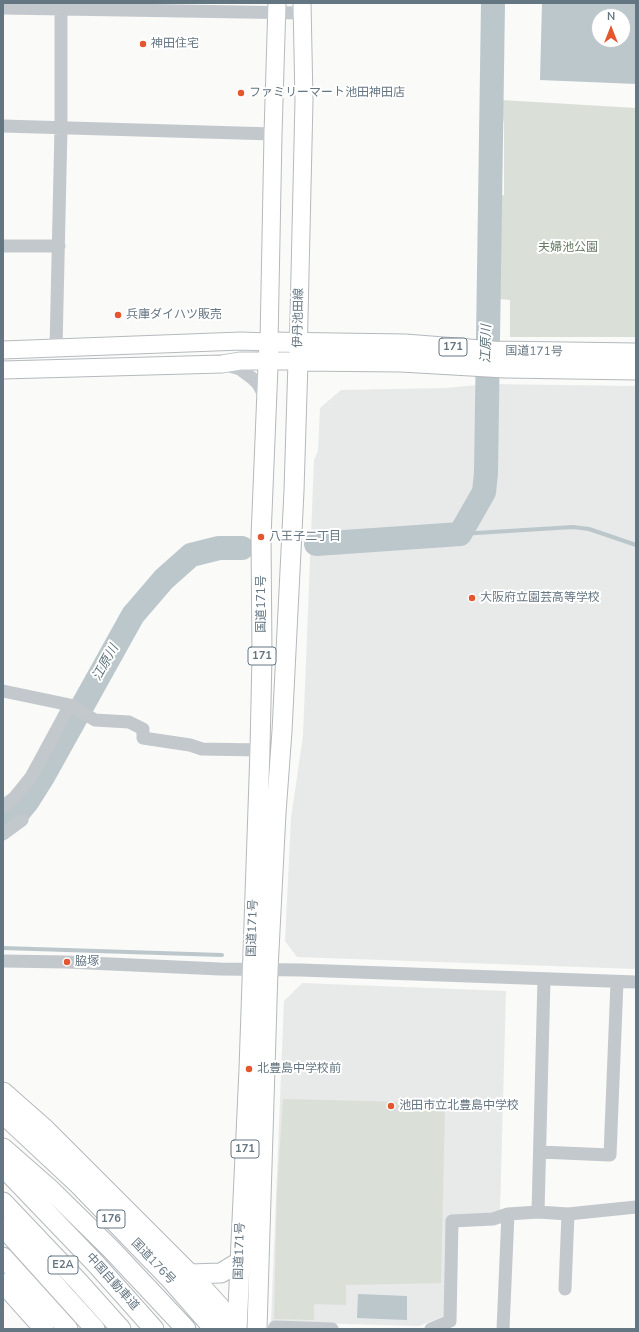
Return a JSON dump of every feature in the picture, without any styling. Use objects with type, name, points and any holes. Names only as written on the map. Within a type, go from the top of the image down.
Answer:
[{"type":"highway","name":"国道171号","points":[[257,1329],[260,750],[262,655],[261,537],[269,351],[299,341],[405,344],[494,351],[636,353]]},
{"type":"highway","name":"国道171号","points":[[237,1329],[249,1069],[276,813],[282,731],[292,538],[298,361],[402,362],[505,368],[636,370]]},
{"type":"highway","points":[[3,1092],[51,1135],[190,1274],[237,1329]]},
{"type":"highway","name":"国道176号","points":[[3,1114],[76,1182],[171,1280],[214,1329]]},
{"type":"highway","points":[[3,1148],[51,1190],[111,1249],[186,1329]]},
{"type":"highway","name":"中国自動車道","points":[[3,1167],[96,1264],[154,1329]]},
{"type":"highway","name":"中国自動車道","points":[[3,1202],[121,1329]]},
{"type":"highway","points":[[3,1227],[95,1329]]},
{"type":"highway","points":[[3,1257],[68,1329]]},
{"type":"highway","points":[[190,1274],[221,1273],[239,1262]]},
{"type":"highway","points":[[3,1283],[44,1329]]},
{"type":"main road","points":[[269,351],[272,134],[277,8]]},
{"type":"main road","name":"伊丹池田線","points":[[3,350],[241,341],[298,361],[304,100],[302,8]]},
{"type":"main road","name":"伊丹池田線","points":[[3,370],[222,364],[240,361],[269,351]]},
{"type":"street","points":[[56,348],[61,128],[61,6]]},
{"type":"street","points":[[3,8],[61,6],[302,8]]},
{"type":"street","points":[[3,126],[272,134]]},
{"type":"street","points":[[3,246],[58,246]]},
{"type":"street","points":[[222,364],[240,369],[252,378],[258,384],[264,395],[266,406]]},
{"type":"street","points":[[3,691],[70,705],[95,720],[129,722],[143,729],[143,738],[190,745],[202,749],[260,750]]},
{"type":"street","points":[[3,806],[14,798],[31,777],[70,705]]},
{"type":"street","points":[[3,834],[22,820]]},
{"type":"street","points":[[3,961],[636,982]]},
{"type":"street","points":[[538,1212],[544,979]]},
{"type":"street","points":[[540,1152],[610,1155],[617,982]]},
{"type":"street","points":[[431,1329],[450,1321],[452,1221],[493,1219],[508,1214],[538,1212],[568,1214],[636,1207]]},
{"type":"street","points":[[503,1329],[508,1214]]},
{"type":"street","points":[[565,1289],[568,1214]]},
{"type":"street","points":[[274,1329],[275,1327],[332,1329]]},
{"type":"shaded area","points":[[542,3],[636,3],[636,84],[540,80]]},
{"type":"shaded area","name":"大阪府立園芸高等学校","points":[[489,384],[636,386],[636,969],[297,957],[285,941],[291,818],[303,736],[314,460],[318,451],[320,408],[341,390],[445,388]]},
{"type":"shaded area","name":"池田市立北豊島中学校","points":[[302,983],[506,991],[500,1212],[494,1215],[447,1218],[444,1316],[419,1326],[271,1322],[284,1001]]},
{"type":"shaded area","points":[[358,1294],[407,1296],[407,1320],[357,1318]]},
{"type":"green space","name":"夫婦池公園","points":[[501,100],[636,108],[636,337],[510,337],[510,300],[499,299],[500,196],[504,195],[504,123]]},
{"type":"green space","points":[[283,1099],[445,1103],[441,1283],[346,1285],[346,1305],[314,1304],[314,1320],[274,1319],[277,1189]]},
{"type":"waterway","name":"江原川","points":[[316,544],[460,534],[484,492],[486,473],[493,3]]},
{"type":"waterway","points":[[460,534],[573,527],[589,529],[636,545]]},
{"type":"waterway","name":"江原川","points":[[3,822],[18,813],[27,802],[44,775],[133,615],[164,579],[191,555],[219,548],[242,548]]},
{"type":"waterway","points":[[3,948],[222,955]]},
{"type":"place","name":"神田住宅","points":[[143,44]]},
{"type":"place","name":"ファミリーマート池田神田店","points":[[241,93]]},
{"type":"place","name":"兵庫ダイハツ販売","points":[[118,315]]},
{"type":"place","name":"八王子二丁目","points":[[261,537]]},
{"type":"place","name":"大阪府立園芸高等学校","points":[[472,598]]},
{"type":"place","name":"脇塚","points":[[67,962]]},
{"type":"place","name":"北豊島中学校前","points":[[249,1069]]},
{"type":"place","name":"池田市立北豊島中学校","points":[[391,1106]]}]
